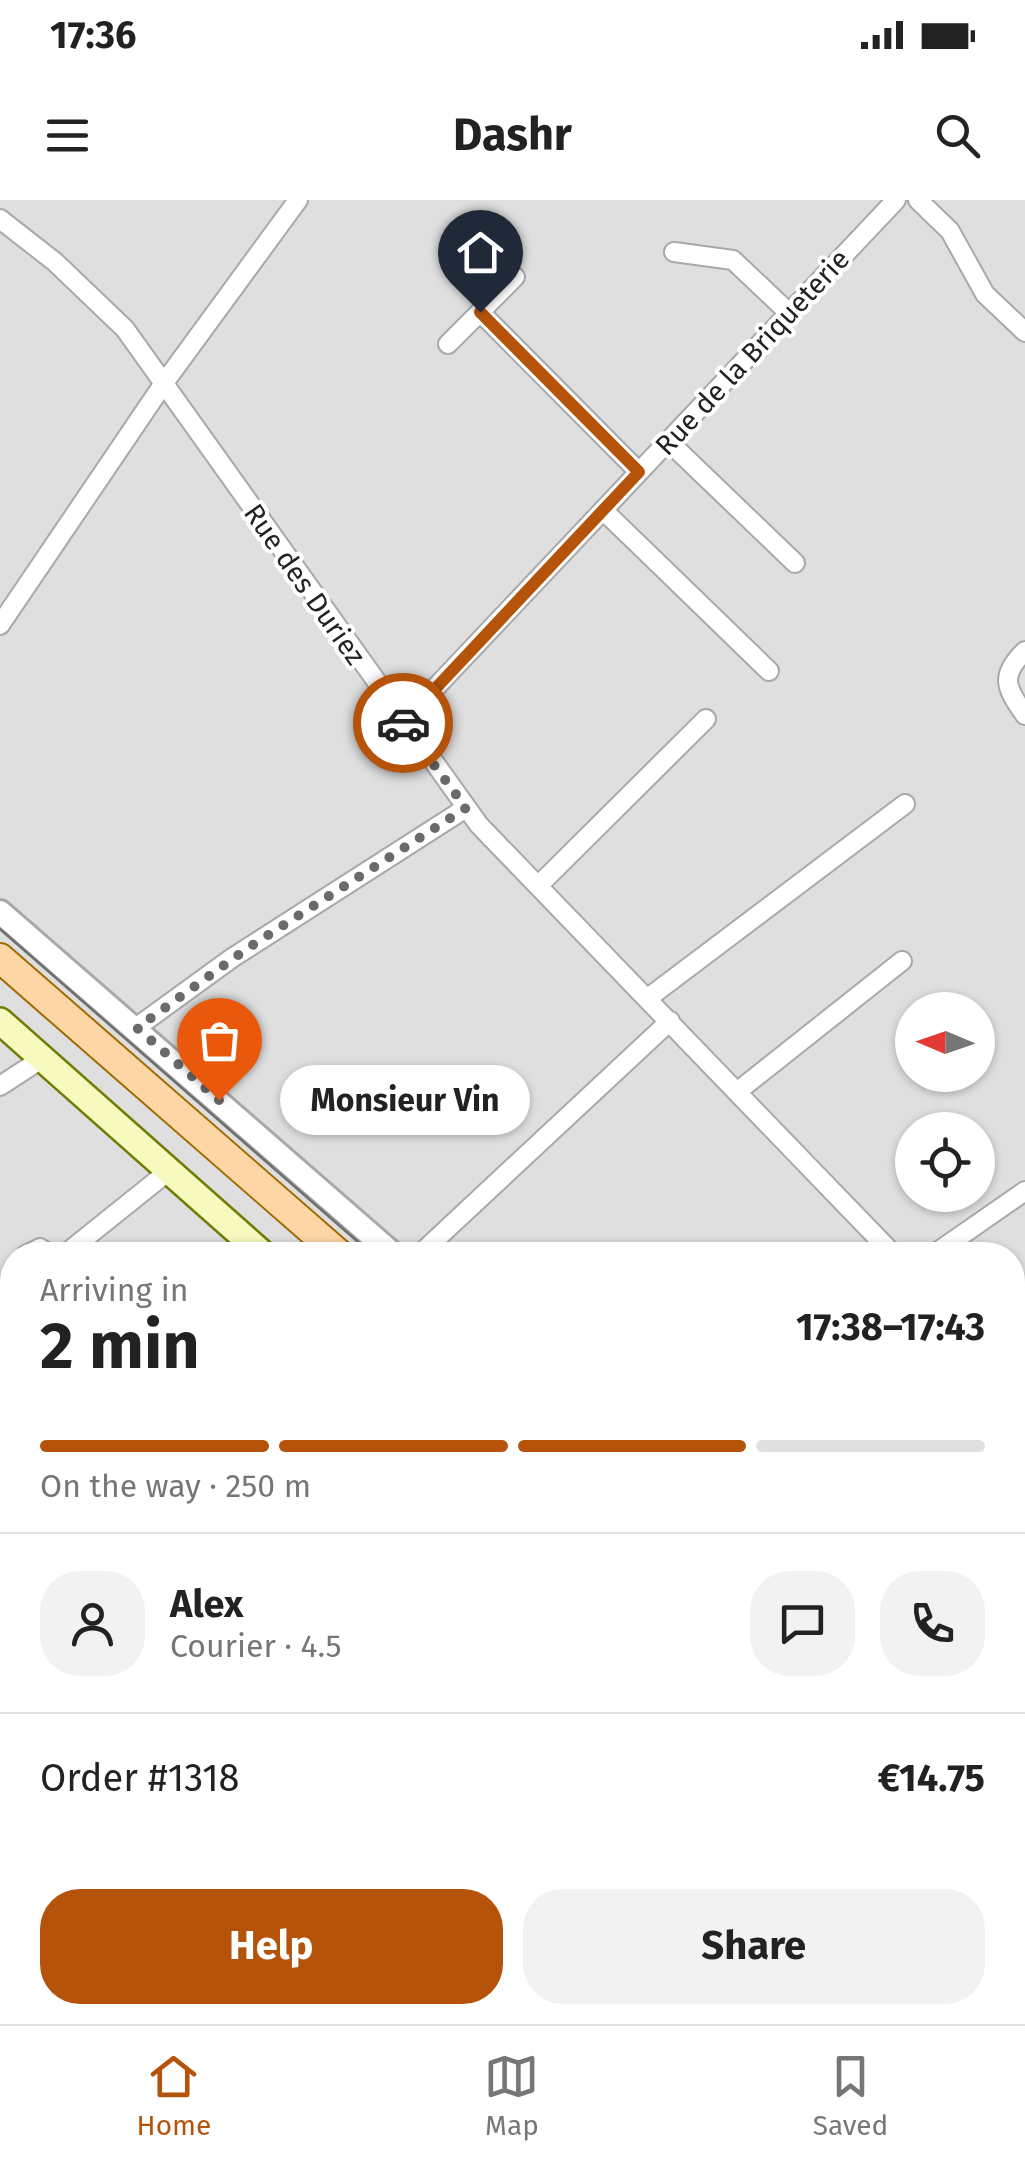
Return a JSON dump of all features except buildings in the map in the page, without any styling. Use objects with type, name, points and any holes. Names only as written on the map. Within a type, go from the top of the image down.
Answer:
[{"type":"main road","points":[[0,958],[325,1242]]},
{"type":"main road","points":[[0,976],[303,1242]]},
{"type":"main road","points":[[0,1021],[250,1242]]},
{"type":"street","points":[[0,625],[164,383],[298,200]]},
{"type":"street","name":"Rue de la Briqueterie","points":[[402,722],[896,200]]},
{"type":"street","points":[[918,200],[950,231],[985,294],[1025,332]]},
{"type":"street","name":"Rue des Duriez","points":[[0,219],[114,315],[466,808],[882,1242]]},
{"type":"street","points":[[674,252],[733,260],[789,313]]},
{"type":"street","points":[[448,344],[514,277]]},
{"type":"street","points":[[480,312],[639,472]]},
{"type":"street","points":[[668,441],[796,562]]},
{"type":"street","points":[[603,510],[769,671]]},
{"type":"street","points":[[1025,651],[1008,668],[1006,678],[1025,715]]},
{"type":"street","points":[[538,886],[706,719]]},
{"type":"street","points":[[648,998],[905,804]]},
{"type":"street","points":[[137,1028],[248,948],[466,808]]},
{"type":"street","points":[[0,912],[379,1242]]},
{"type":"street","points":[[738,1091],[902,962]]},
{"type":"street","points":[[432,1242],[670,1021]]},
{"type":"street","points":[[0,1086],[43,1058]]},
{"type":"street","points":[[80,1242],[170,1170]]},
{"type":"street","points":[[952,1242],[1025,1191]]},
{"type":"shaded area","points":[[0,200],[1025,200],[1025,1242],[0,1242]]},
{"type":"tram line","points":[[0,929],[358,1242]]},
{"type":"way so far","points":[[219,1100],[137,1028],[248,948],[466,808],[403,723]]},
{"type":"place","name":"Monsieur Vin","points":[[219,1100]]},
{"type":"route","points":[[403,723],[639,472],[480,312]]}]
